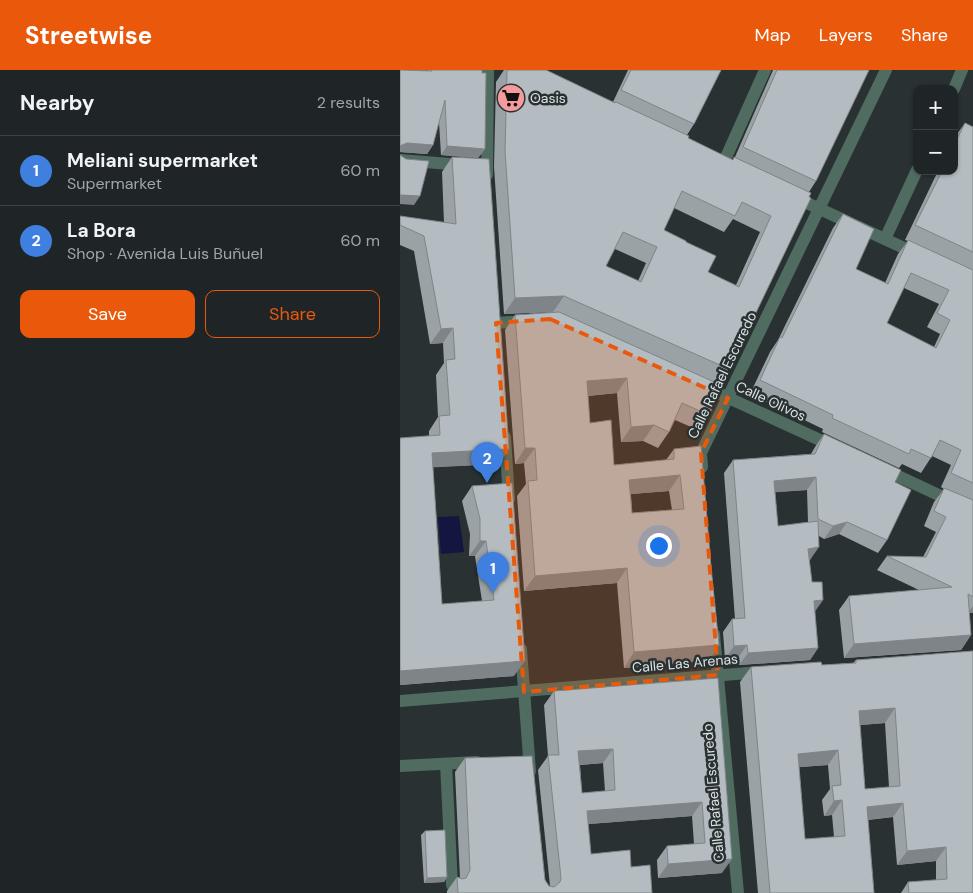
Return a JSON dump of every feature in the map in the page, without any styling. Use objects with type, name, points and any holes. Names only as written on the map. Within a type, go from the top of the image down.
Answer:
[{"type":"street","points":[[400,70],[438,70]]},
{"type":"street","points":[[488,186],[486,166],[493,70]]},
{"type":"street","points":[[723,164],[765,70]]},
{"type":"street","name":"Calle Rafael Escuredo","points":[[703,482],[700,453],[886,70]]},
{"type":"street","points":[[956,85],[962,70]]},
{"type":"street","points":[[400,160],[486,166]]},
{"type":"street","points":[[885,239],[915,175]]},
{"type":"street","points":[[785,193],[929,260]]},
{"type":"street","points":[[496,323],[541,319]]},
{"type":"street","name":"Calle Olivos","points":[[710,390],[846,452]]},
{"type":"street","points":[[504,429],[510,514]]},
{"type":"street","points":[[873,465],[973,511]]},
{"type":"street","name":"Calle Rafael Escuredo","points":[[713,617],[738,893]]},
{"type":"street","points":[[520,635],[524,692],[525,759],[532,788]]},
{"type":"street","name":"Calle Las Arenas","points":[[400,702],[776,671]]},
{"type":"street","points":[[400,766],[492,761]]},
{"type":"street","points":[[446,764],[452,885]]},
{"type":"highlighted area","points":[[550,319],[728,398],[701,453],[718,675],[524,692],[496,323]]},
{"type":"shaded area","points":[[459,516],[464,552],[441,554],[438,517]]},
{"type":"building","points":[[400,70],[482,70],[482,73],[486,73],[485,149],[447,146],[445,100],[433,145],[407,143],[400,146]]},
{"type":"building","points":[[507,70],[546,70],[689,136],[688,138],[733,160],[734,157],[811,193],[809,197],[811,198],[729,369],[564,296],[515,298],[505,151]],"holes":[[[682,191],[735,216],[742,202],[771,216],[739,287],[708,272],[716,256],[664,230]],[[623,232],[657,247],[641,282],[606,266]]]},
{"type":"building","points":[[631,70],[721,70],[694,124],[621,90]]},
{"type":"building","points":[[777,70],[869,70],[816,181],[743,147]]},
{"type":"building","points":[[965,123],[973,127],[973,252],[915,225],[940,175],[958,175],[958,137]]},
{"type":"building","points":[[400,155],[406,159],[429,161],[420,196],[400,195]]},
{"type":"building","points":[[452,157],[489,159],[509,449],[432,453],[442,604],[494,600],[486,541],[480,541],[480,519],[472,486],[512,483],[525,661],[400,671],[400,438],[440,435],[439,416],[450,415],[446,360],[455,359],[453,328],[441,329],[424,236],[400,225],[400,216],[456,224]]},
{"type":"building","points":[[843,214],[874,229],[856,269],[888,284],[908,240],[973,270],[973,483],[951,473],[961,450],[940,440],[931,458],[911,449],[909,454],[832,418],[833,415],[760,380],[780,337],[782,338]],"holes":[[[911,273],[949,290],[937,313],[950,320],[936,348],[887,323]]]},
{"type":"building","points":[[559,312],[723,386],[709,415],[682,403],[669,432],[654,425],[631,427],[627,378],[587,381],[590,423],[611,420],[614,465],[674,459],[674,449],[701,446],[719,645],[634,652],[627,568],[535,576],[528,481],[537,480],[535,448],[525,448],[515,315]],"holes":[[[680,475],[684,509],[632,513],[629,480]]]},
{"type":"building","points":[[824,434],[901,470],[895,482],[911,490],[887,540],[847,522],[833,526],[818,519],[816,477],[774,481],[778,526],[818,521],[819,547],[808,549],[812,582],[822,582],[823,600],[814,601],[818,648],[748,653],[747,645],[734,646],[732,619],[745,618],[733,460],[815,454]]},
{"type":"building","points":[[944,488],[973,500],[973,597],[968,594],[971,635],[854,644],[849,596],[952,587],[887,556],[926,557],[946,517],[934,511]]},
{"type":"building","points":[[973,651],[973,893],[909,893],[908,882],[947,879],[946,847],[907,851],[903,803],[867,807],[874,893],[770,893],[751,667],[821,662],[822,665],[856,663],[856,660]],"holes":[[[895,708],[900,786],[865,789],[859,711]],[[838,750],[841,785],[832,786],[834,801],[842,800],[845,836],[805,839],[798,754]]]},
{"type":"building","points":[[718,678],[732,859],[668,864],[667,846],[705,843],[702,802],[587,811],[591,854],[630,850],[631,867],[650,865],[652,893],[458,893],[457,877],[466,878],[470,870],[465,758],[532,756],[545,880],[549,886],[554,887],[560,882],[548,755],[559,755],[554,691]],"holes":[[[613,749],[615,790],[582,793],[578,751]]]},
{"type":"building","points":[[445,830],[447,877],[427,878],[425,831]]},
{"type":"place","name":"Oasis","points":[[511,98]]},
{"type":"place","name":"La Bora","points":[[487,483]]},
{"type":"place","name":"Meliani supermarket","points":[[493,593]]}]
